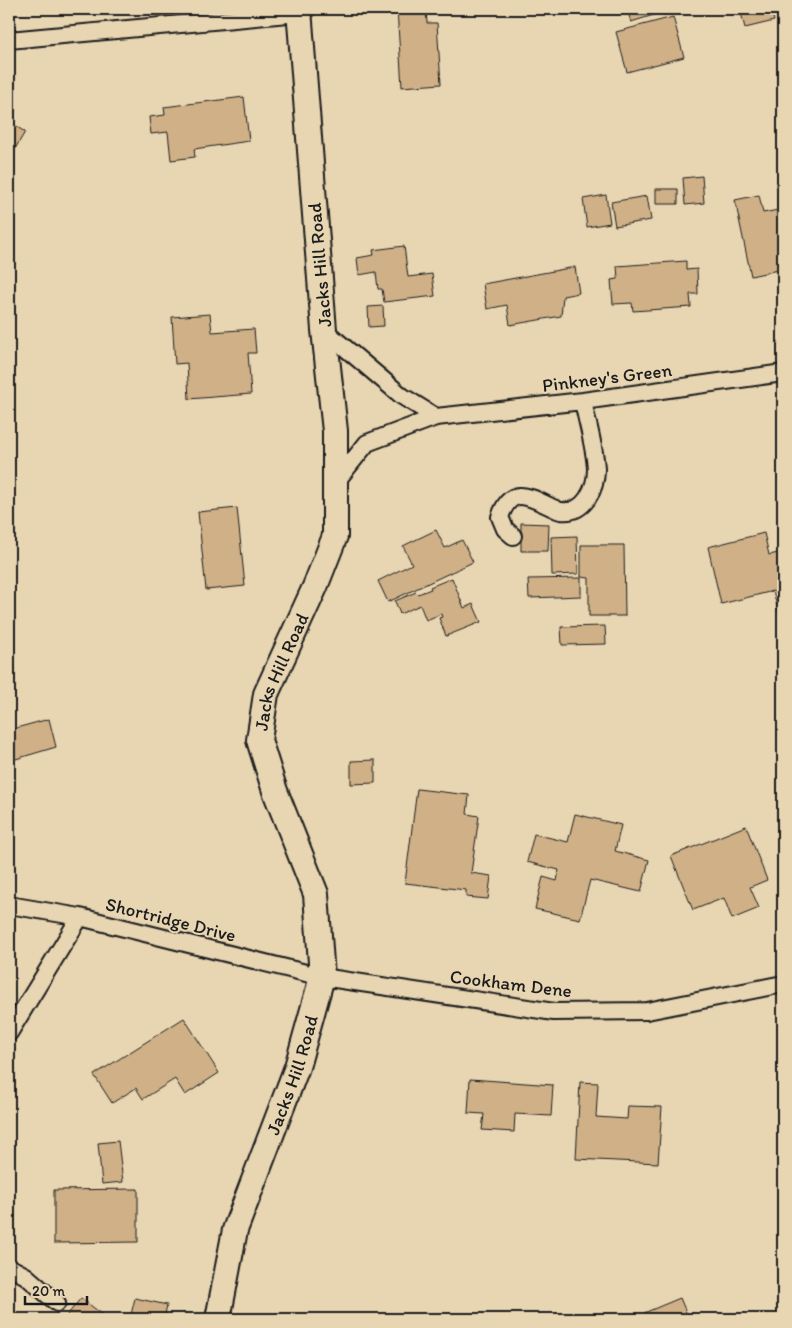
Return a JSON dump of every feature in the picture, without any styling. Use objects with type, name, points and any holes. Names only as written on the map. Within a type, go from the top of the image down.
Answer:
[{"type":"street","points":[[9,40],[299,11]]},
{"type":"street","name":"Jacks Hill Road","points":[[218,1319],[235,1230],[297,1067],[322,976],[316,894],[275,791],[259,740],[266,694],[315,587],[335,536],[335,431],[324,330],[299,11]]},
{"type":"street","points":[[324,330],[402,396],[436,417]]},
{"type":"street","name":"Pinkney's Green","points":[[334,482],[367,443],[436,417],[583,401],[783,373]]},
{"type":"street","points":[[514,536],[506,529],[500,517],[504,505],[515,496],[521,494],[529,496],[561,511],[573,510],[582,505],[594,487],[596,468],[583,401]]},
{"type":"street","name":"Shortridge Drive","points":[[9,905],[80,917],[322,976]]},
{"type":"street","points":[[9,1032],[80,917]]},
{"type":"street","name":"Cookham Dene","points":[[322,976],[554,1012],[647,1011],[783,984]]},
{"type":"street","points":[[9,1267],[26,1276],[57,1303]]},
{"type":"building","points":[[397,9],[426,9],[427,23],[437,23],[441,84],[402,87]]},
{"type":"building","points":[[612,9],[625,9],[613,12]]},
{"type":"building","points":[[627,9],[670,9],[670,10],[631,22]]},
{"type":"building","points":[[740,9],[771,9],[774,21],[745,28]]},
{"type":"building","points":[[673,17],[684,57],[627,72],[616,32]]},
{"type":"building","points":[[244,97],[249,141],[194,149],[195,157],[171,160],[168,132],[151,134],[149,117],[165,115],[164,107]]},
{"type":"building","points":[[9,122],[25,132],[9,159]]},
{"type":"building","points":[[702,176],[704,203],[685,205],[683,178]]},
{"type":"building","points":[[656,189],[678,189],[678,204],[656,204]]},
{"type":"building","points":[[606,195],[610,223],[587,227],[583,199]]},
{"type":"building","points":[[759,195],[763,213],[783,209],[783,282],[780,283],[778,270],[751,276],[735,200]]},
{"type":"building","points":[[647,196],[651,220],[615,226],[611,202]]},
{"type":"building","points":[[404,246],[408,277],[432,274],[435,296],[384,302],[382,289],[378,289],[376,272],[359,275],[357,258],[374,255],[373,250]]},
{"type":"building","points":[[686,261],[686,270],[697,269],[698,294],[690,294],[691,307],[633,311],[632,303],[613,304],[611,280],[618,279],[617,266]]},
{"type":"building","points":[[575,267],[579,293],[563,296],[561,316],[510,325],[507,305],[487,309],[483,284]]},
{"type":"building","points":[[383,306],[384,326],[369,327],[368,307]]},
{"type":"building","points":[[210,314],[212,332],[254,329],[256,353],[248,353],[251,394],[189,399],[187,363],[175,364],[172,317]]},
{"type":"building","points":[[237,508],[245,586],[206,590],[198,512]]},
{"type":"building","points":[[521,523],[549,524],[548,551],[521,551]]},
{"type":"building","points":[[436,530],[445,548],[462,540],[473,562],[388,602],[378,581],[412,564],[403,546]]},
{"type":"building","points":[[764,533],[769,555],[783,552],[783,617],[780,618],[773,591],[721,604],[708,547]]},
{"type":"building","points":[[577,536],[578,574],[552,575],[551,537]]},
{"type":"building","points":[[581,545],[624,545],[625,616],[589,616],[589,578],[581,577]]},
{"type":"building","points":[[452,578],[464,608],[473,604],[481,622],[446,636],[439,618],[442,617],[441,614],[426,620],[420,605],[400,614],[395,601],[416,592],[418,594],[431,589],[430,587]]},
{"type":"building","points":[[581,578],[581,596],[529,598],[528,579]]},
{"type":"building","points":[[605,626],[606,644],[562,645],[561,627]]},
{"type":"building","points":[[49,719],[56,747],[9,761],[9,730]]},
{"type":"building","points":[[375,760],[375,783],[351,784],[351,761]]},
{"type":"building","points":[[417,789],[469,795],[467,814],[479,816],[471,873],[491,876],[488,899],[466,897],[466,890],[405,883]]},
{"type":"building","points":[[575,814],[621,825],[615,851],[649,860],[641,892],[590,880],[580,919],[535,909],[543,877],[557,881],[559,870],[527,862],[534,834],[568,842]]},
{"type":"building","points":[[746,826],[767,880],[750,887],[759,908],[732,919],[724,898],[693,910],[671,856]]},
{"type":"building","points":[[184,1018],[219,1073],[185,1095],[175,1079],[143,1099],[136,1088],[112,1103],[94,1075]]},
{"type":"building","points":[[470,1079],[553,1085],[551,1116],[515,1114],[514,1132],[482,1130],[484,1114],[468,1113]]},
{"type":"building","points":[[580,1082],[598,1083],[596,1117],[627,1119],[628,1106],[662,1107],[658,1163],[576,1159]]},
{"type":"building","points":[[118,1141],[123,1182],[102,1184],[98,1143]]},
{"type":"building","points":[[138,1189],[138,1242],[54,1243],[54,1190]]},
{"type":"building","points":[[81,1298],[103,1315],[99,1319],[64,1319]]},
{"type":"building","points":[[135,1298],[167,1305],[164,1319],[130,1319]]},
{"type":"building","points":[[680,1298],[689,1319],[647,1319],[644,1313]]}]
